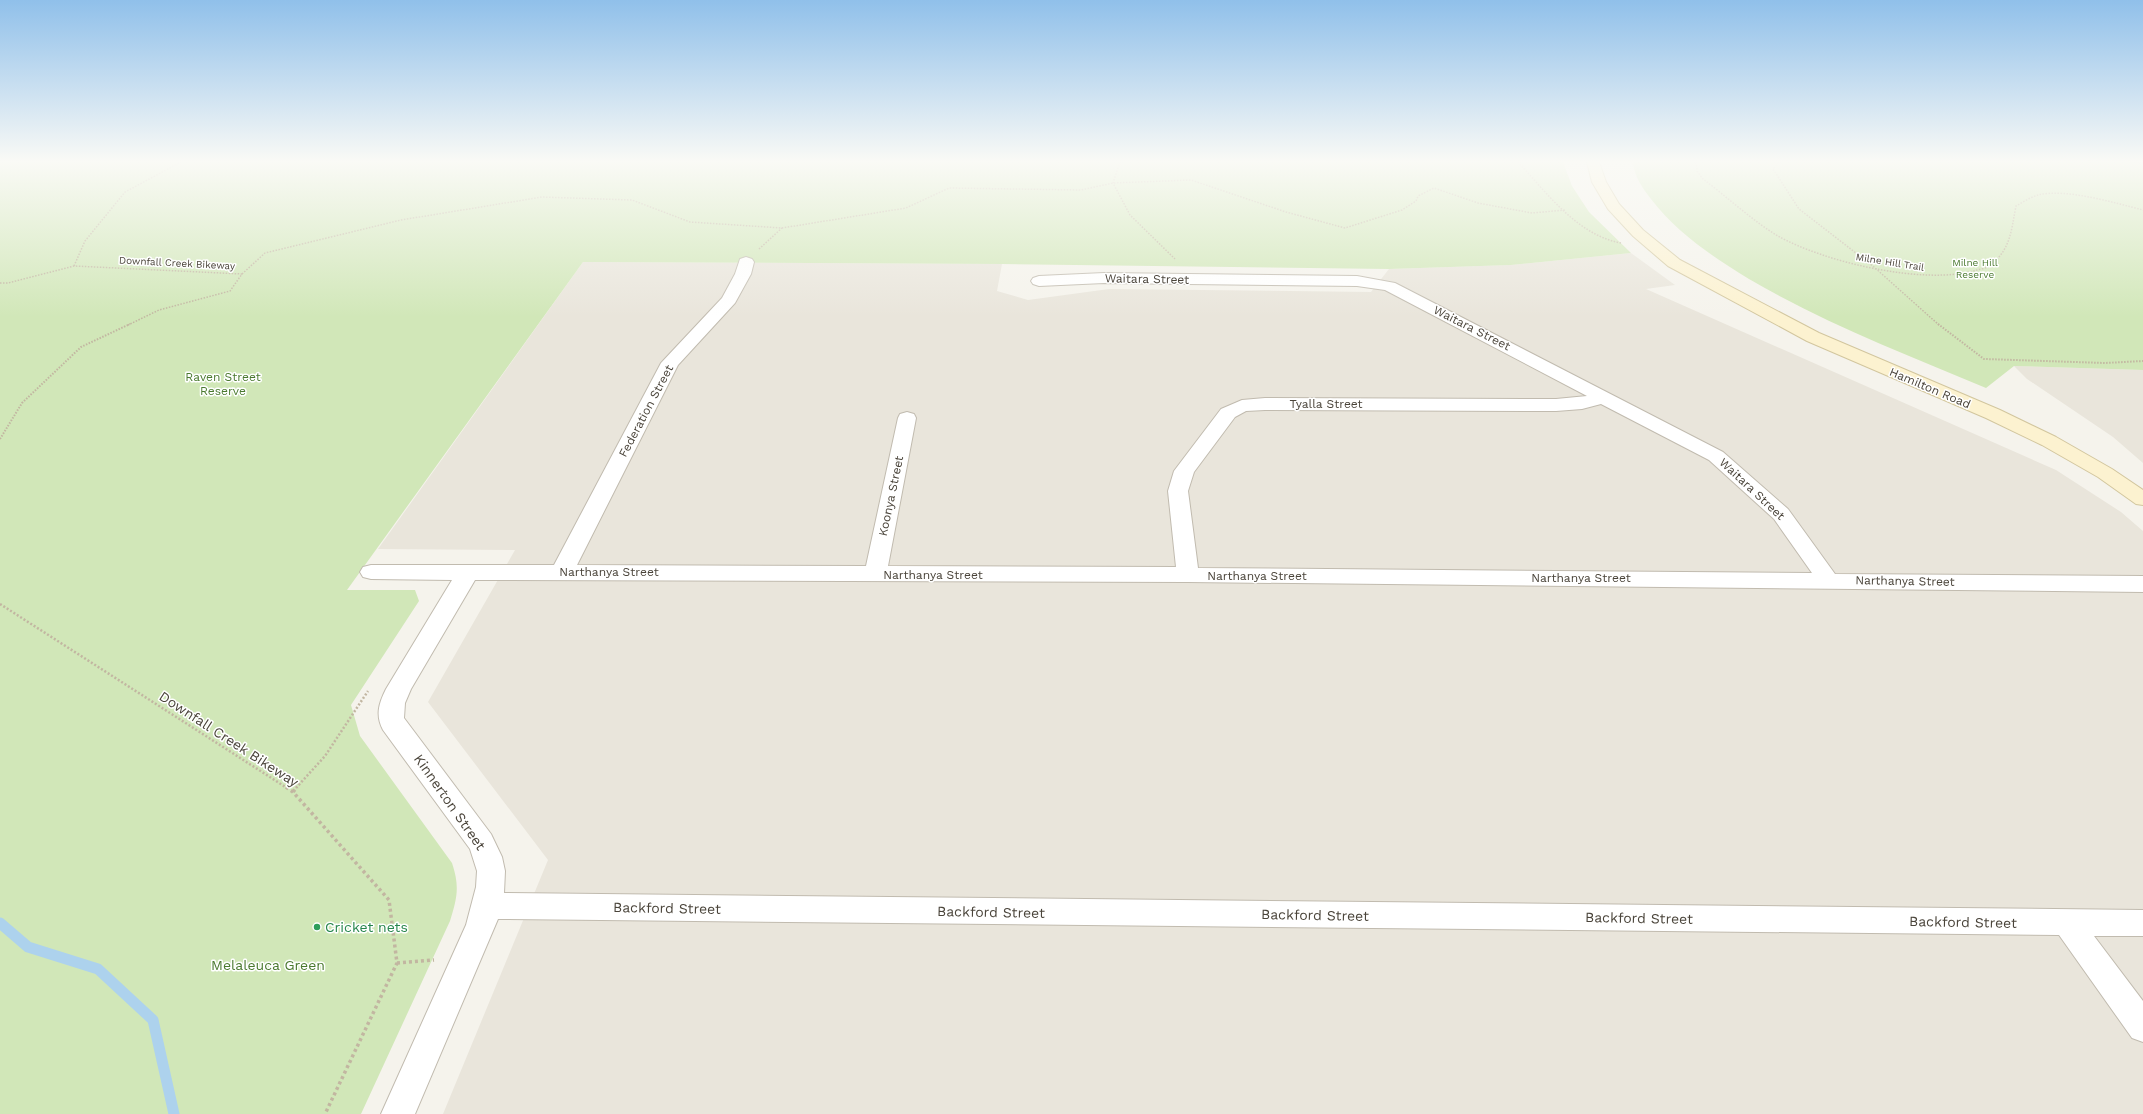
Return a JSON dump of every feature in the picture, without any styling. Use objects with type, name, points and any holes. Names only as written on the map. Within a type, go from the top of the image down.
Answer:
[{"type":"main road","name":"Hamilton Road","points":[[1620,214],[1638,233],[1674,263],[1813,337],[1993,414],[2042,438],[2099,470],[2143,499]]},
{"type":"main road","name":"Hamilton Road","points":[[1637,214],[1714,284]]},
{"type":"street","name":"Federation Street","points":[[562,572],[670,363],[729,300],[743,274],[746,262]]},
{"type":"street","name":"Waitara Street","points":[[1039,281],[1104,278],[1377,282],[1399,290],[1707,450],[1725,463],[1781,514],[1829,580]]},
{"type":"street","name":"Tyalla Street","points":[[1188,575],[1178,491],[1180,481],[1184,471],[1221,420],[1235,409],[1265,404],[1556,405],[1582,403],[1604,397]]},
{"type":"street","name":"Koonya Street","points":[[875,575],[907,418]]},
{"type":"street","name":"Narthanya Street","points":[[371,572],[1188,575],[2143,584]]},
{"type":"street","name":"Kinnerton Street","points":[[398,1114],[487,906],[491,887],[488,857],[481,842],[392,723],[390,716],[392,703],[401,684],[468,572]]},
{"type":"street","name":"Backford Street","points":[[487,906],[2143,923]]},
{"type":"street","points":[[2067,923],[2143,1027]]},
{"type":"path","points":[[74,266],[84,241],[107,214]]},
{"type":"path","points":[[242,274],[264,253],[401,220],[438,214]]},
{"type":"path","points":[[669,214],[690,222],[782,228],[869,214]]},
{"type":"path","points":[[1129,214],[1195,280]]},
{"type":"path","points":[[1293,214],[1345,228],[1389,214]]},
{"type":"path","points":[[1570,214],[1582,228],[1610,243],[1627,243]]},
{"type":"path","name":"Milne Hill Trail","points":[[1748,214],[1777,236],[1803,248],[1837,260],[1923,275],[1960,275],[1974,272],[1991,265],[2005,251],[2014,214]]},
{"type":"path","points":[[1805,214],[1874,267],[1944,329],[1984,359],[2105,363],[2143,361]]},
{"type":"path","points":[[746,262],[782,228]]},
{"type":"path","name":"Downfall Creek Bikeway","points":[[0,283],[15,281],[74,266],[242,274]]},
{"type":"path","name":"Downfall Creek Bikeway","points":[[0,439],[22,403],[82,347],[158,310],[230,291],[242,274]]},
{"type":"path","name":"Downfall Creek Bikeway","points":[[0,604],[294,792],[389,900],[397,963]]},
{"type":"path","points":[[325,1114],[397,963],[466,957]]},
{"type":"shaded area","points":[[1631,253],[1675,285],[1646,289],[2056,470],[2121,512],[2143,531],[2143,1114],[443,1114],[548,860],[428,702],[515,550],[378,549],[583,262],[1002,264],[997,291],[1028,300],[1109,289],[1371,292],[1389,269],[1511,265]]},
{"type":"shaded area","points":[[2014,366],[2143,370],[2143,463],[2113,437],[2027,379]]},
{"type":"green space","name":"Raven Street Reserve","points":[[0,214],[1591,214],[1631,253],[1511,265],[1389,269],[1002,264],[583,262],[347,590],[415,590],[419,601],[351,705],[360,736],[452,863],[457,886],[456,899],[450,921],[361,1114],[0,1114]]},
{"type":"green space","name":"Milne Hill Reserve","points":[[1664,214],[2143,214],[2143,370],[2014,366],[1986,388],[1836,324],[1777,295],[1709,253],[1672,223]]},
{"type":"waterway","points":[[0,923],[28,947],[98,969],[153,1020],[174,1114]]},
{"type":"place","name":"Cricket nets","points":[[317,927]]},
{"type":"park label","name":"Melaleuca Green","points":[[268,965]]}]
